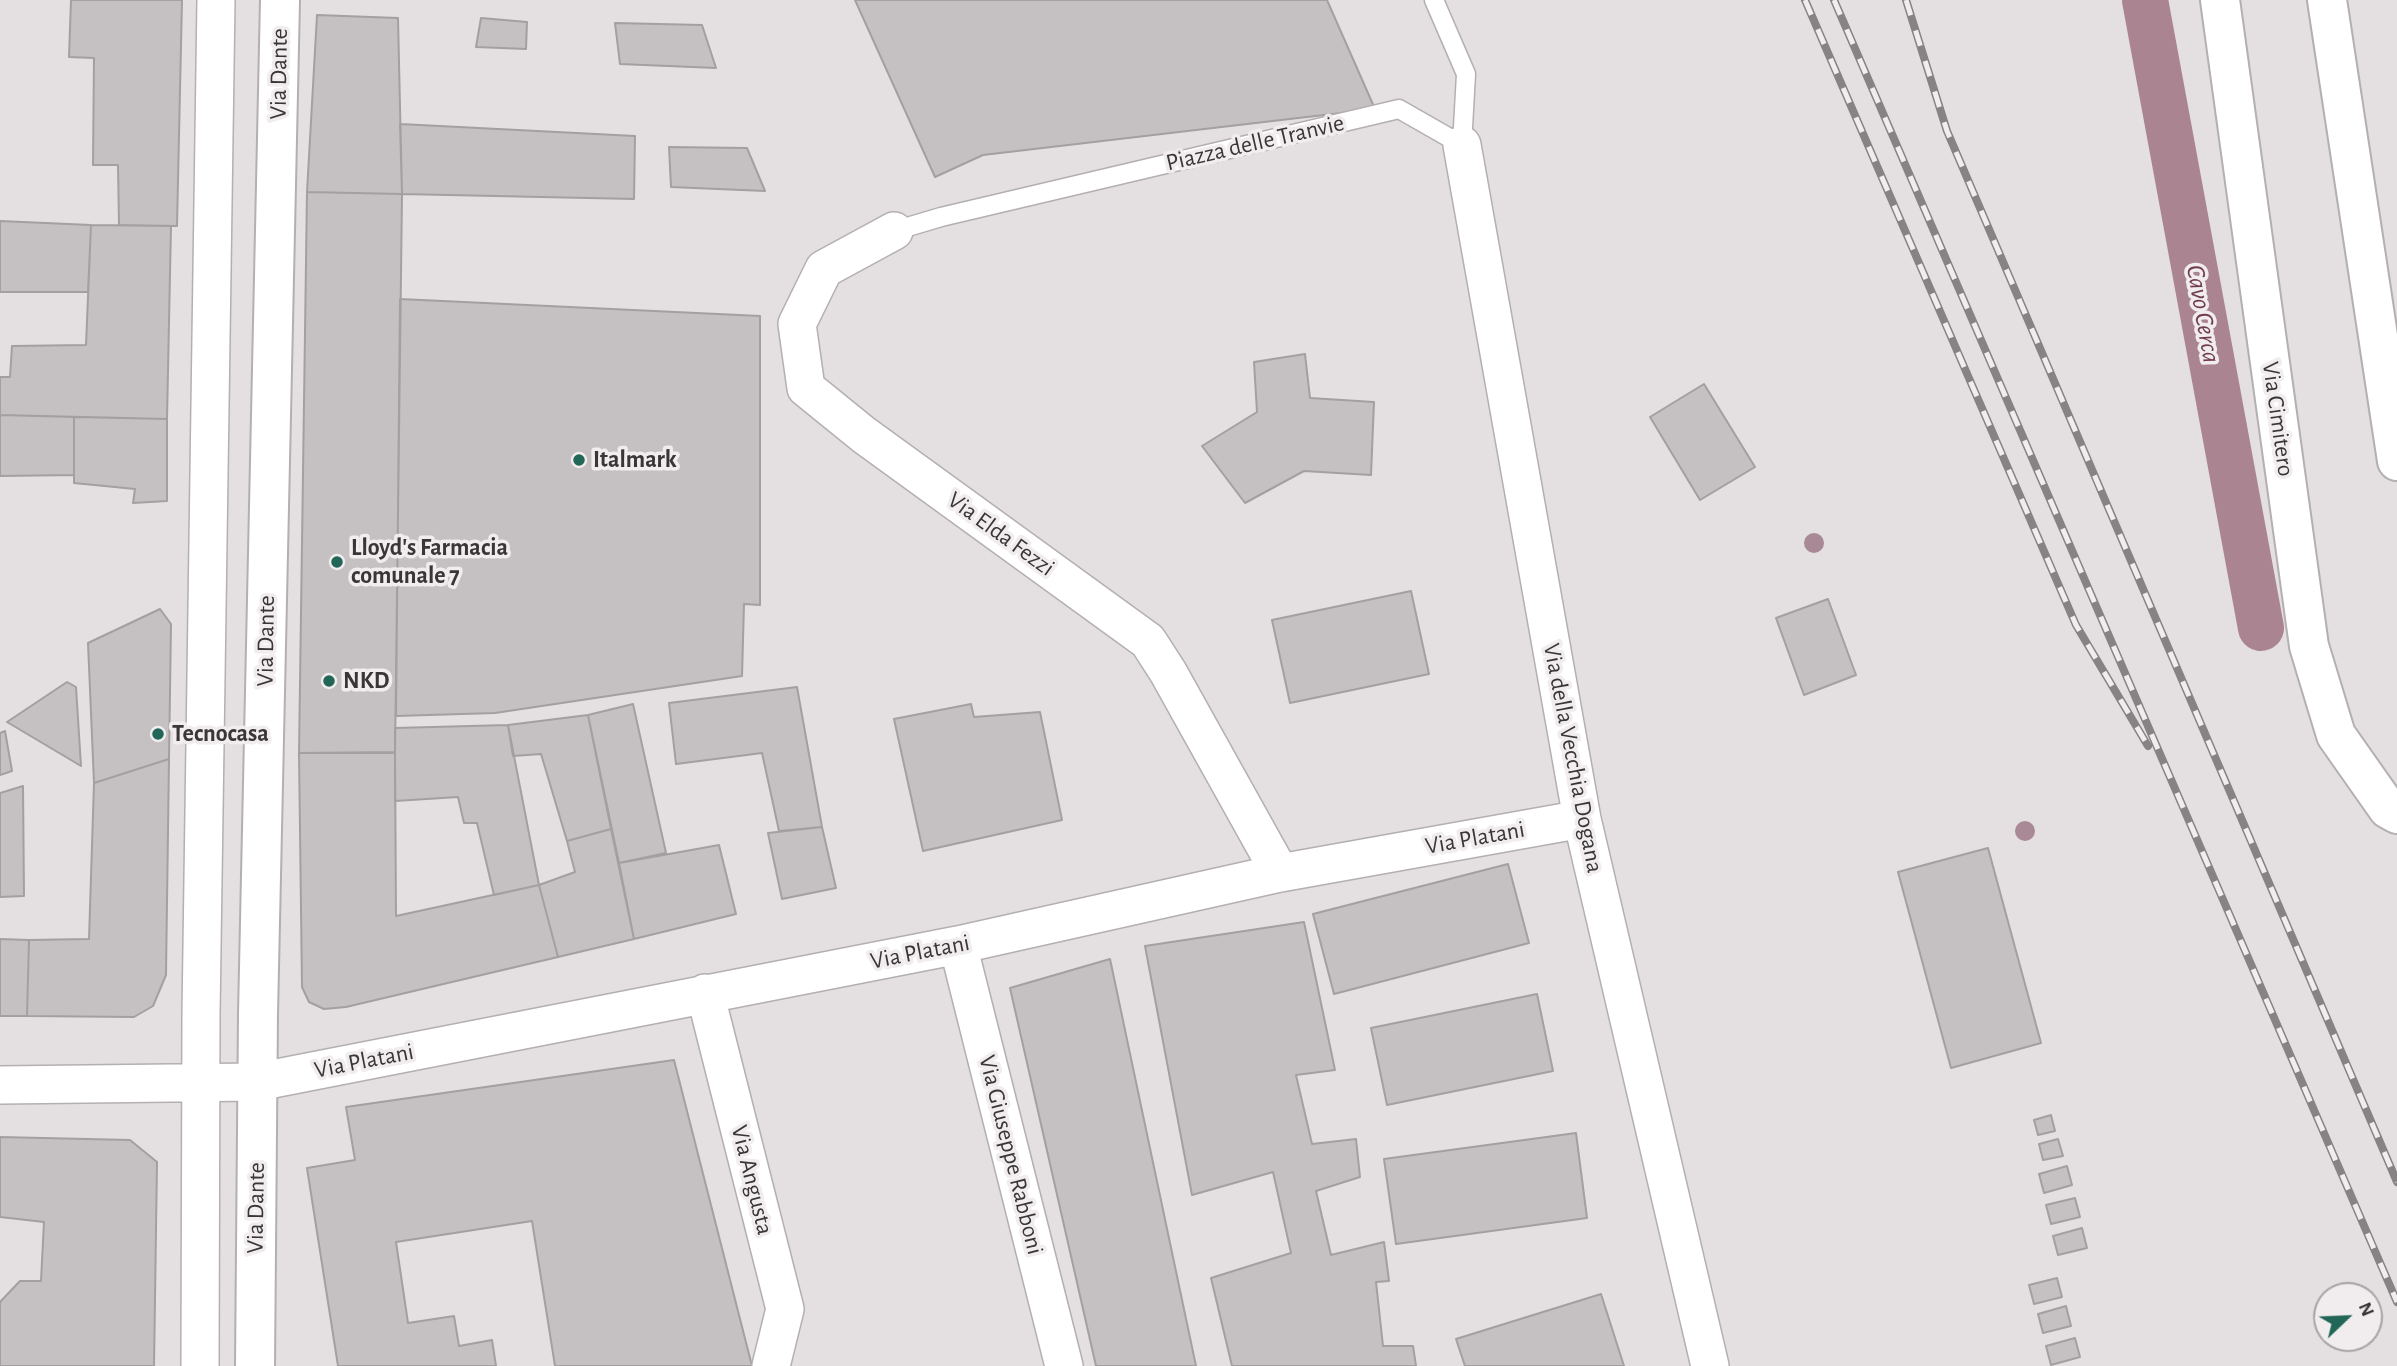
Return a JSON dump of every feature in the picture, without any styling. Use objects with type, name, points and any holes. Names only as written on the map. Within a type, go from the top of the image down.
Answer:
[{"type":"main road","name":"Via Dante","points":[[255,1366],[257,1082],[280,0]]},
{"type":"main road","name":"Via Cimitero","points":[[2220,0],[2309,646],[2336,735],[2388,809],[2397,814]]},
{"type":"main road","points":[[2327,0],[2397,461]]},
{"type":"street","points":[[200,1366],[200,1083],[216,0]]},
{"type":"street","name":"Via della Vecchia Dogana","points":[[1462,145],[1582,819],[1710,1366]]},
{"type":"street","name":"Via Elda Fezzi","points":[[894,231],[824,269],[797,324],[806,388],[864,435],[1148,641],[1280,873]]},
{"type":"street","name":"Via Platani","points":[[0,1085],[257,1082],[958,945],[1280,873],[1582,819]]},
{"type":"street","name":"Via Giuseppe Rabboni","points":[[958,945],[1064,1366]]},
{"type":"street","name":"Via Angusta","points":[[705,993],[785,1309],[771,1366]]},
{"type":"lane","points":[[1434,0],[1466,74],[1462,145]]},
{"type":"lane","name":"Piazza delle Tranvie","points":[[894,231],[1399,109],[1462,145]]},
{"type":"building","points":[[71,0],[182,0],[177,226],[119,225],[118,165],[93,165],[94,58],[69,57]]},
{"type":"building","points":[[855,0],[1327,0],[1375,109],[983,155],[935,177]]},
{"type":"building","points":[[317,15],[398,18],[402,194],[307,192]]},
{"type":"building","points":[[481,18],[527,22],[526,49],[476,47]]},
{"type":"building","points":[[615,23],[702,25],[716,68],[620,64]]},
{"type":"building","points":[[400,124],[635,136],[634,199],[402,194]]},
{"type":"building","points":[[669,147],[747,148],[765,191],[671,187]]},
{"type":"building","points":[[307,192],[402,194],[395,753],[299,753]]},
{"type":"building","points":[[0,221],[91,225],[88,292],[0,292]]},
{"type":"building","points":[[91,225],[171,226],[167,419],[0,415],[0,377],[10,377],[12,346],[86,345]]},
{"type":"building","name":"Italmark","points":[[400,299],[760,316],[760,605],[744,604],[742,676],[495,713],[396,716]]},
{"type":"building","points":[[1305,354],[1310,398],[1374,402],[1371,475],[1304,471],[1245,503],[1202,446],[1257,412],[1254,362]]},
{"type":"building","points":[[1704,384],[1755,467],[1700,500],[1650,417]]},
{"type":"building","points":[[0,415],[74,417],[74,475],[0,476]]},
{"type":"building","points":[[74,417],[167,419],[167,501],[133,503],[135,489],[74,483]]},
{"type":"building","points":[[1411,591],[1429,674],[1290,703],[1272,620]]},
{"type":"building","points":[[1828,599],[1856,675],[1804,695],[1776,618]]},
{"type":"building","points":[[160,609],[171,624],[169,759],[94,783],[88,643]]},
{"type":"building","points":[[67,682],[76,687],[81,766],[7,722]]},
{"type":"building","points":[[797,687],[822,827],[779,831],[762,753],[676,764],[669,703]]},
{"type":"building","points":[[633,704],[666,853],[619,863],[588,715]]},
{"type":"building","points":[[971,704],[974,717],[1040,712],[1062,820],[923,851],[894,719]]},
{"type":"building","points":[[588,715],[611,829],[567,841],[541,754],[513,756],[508,725]]},
{"type":"building","points":[[508,725],[539,885],[494,895],[477,823],[464,823],[458,797],[395,801],[395,728]]},
{"type":"building","points":[[5,731],[12,771],[0,775],[0,733]]},
{"type":"building","points":[[395,752],[396,916],[539,885],[558,957],[346,1007],[324,1009],[309,1002],[302,987],[299,753]]},
{"type":"building","points":[[169,759],[166,975],[153,1006],[134,1017],[27,1016],[29,940],[89,939],[94,783]]},
{"type":"building","points":[[23,786],[24,896],[0,897],[0,793]]},
{"type":"building","points":[[822,827],[836,888],[782,899],[768,833]]},
{"type":"building","points":[[611,829],[634,939],[558,957],[539,885],[575,872],[567,841]]},
{"type":"building","points":[[719,845],[736,914],[634,939],[619,863]]},
{"type":"building","points":[[1988,848],[2041,1043],[1951,1068],[1898,872]]},
{"type":"building","points":[[1508,864],[1529,943],[1334,994],[1313,914]]},
{"type":"building","points":[[1304,922],[1335,1070],[1296,1075],[1312,1144],[1356,1139],[1360,1177],[1316,1191],[1331,1255],[1384,1242],[1389,1281],[1376,1282],[1383,1346],[1413,1346],[1416,1366],[1232,1366],[1211,1278],[1291,1253],[1273,1172],[1192,1195],[1145,946]]},
{"type":"building","points":[[0,939],[29,940],[27,1016],[0,1016]]},
{"type":"building","points":[[1110,959],[1196,1366],[1096,1366],[1010,988]]},
{"type":"building","points":[[1537,994],[1553,1071],[1387,1105],[1371,1028]]},
{"type":"building","points":[[674,1060],[752,1366],[555,1366],[532,1221],[396,1242],[408,1323],[454,1316],[459,1346],[492,1340],[496,1366],[338,1366],[307,1168],[355,1160],[346,1107]]},
{"type":"building","points":[[2051,1115],[2055,1131],[2038,1135],[2034,1120]]},
{"type":"building","points":[[1576,1133],[1587,1218],[1396,1244],[1384,1159]]},
{"type":"building","points":[[0,1137],[130,1140],[157,1162],[154,1366],[0,1366],[0,1302],[20,1281],[41,1281],[44,1222],[0,1217]]},
{"type":"building","points":[[2058,1139],[2063,1156],[2043,1160],[2039,1144]]},
{"type":"building","points":[[2067,1166],[2072,1185],[2044,1193],[2039,1174]]},
{"type":"building","points":[[2075,1198],[2080,1217],[2051,1224],[2046,1205]]},
{"type":"building","points":[[2082,1228],[2087,1248],[2058,1255],[2053,1236]]},
{"type":"building","points":[[2057,1278],[2062,1297],[2034,1304],[2029,1285]]},
{"type":"building","points":[[1601,1294],[1624,1366],[1465,1366],[1456,1339]]},
{"type":"building","points":[[2066,1306],[2071,1326],[2043,1333],[2038,1314]]},
{"type":"building","points":[[2075,1338],[2080,1357],[2051,1365],[2046,1346]]},
{"type":"waterway","name":"Cavo Cerca","points":[[2145,0],[2261,628]]},
{"type":"railway","points":[[1805,0],[2076,625],[2148,746]]},
{"type":"railway","points":[[1834,0],[2397,1302]]},
{"type":"railway","points":[[1906,0],[1947,131],[2397,1182]]},
{"type":"place","name":"Italmark","points":[[579,460]]},
{"type":"place","name":"Lloyd's Farmacia comunale 7","points":[[337,562]]},
{"type":"place","name":"NKD","points":[[329,681]]},
{"type":"place","name":"Tecnocasa","points":[[158,734]]}]
